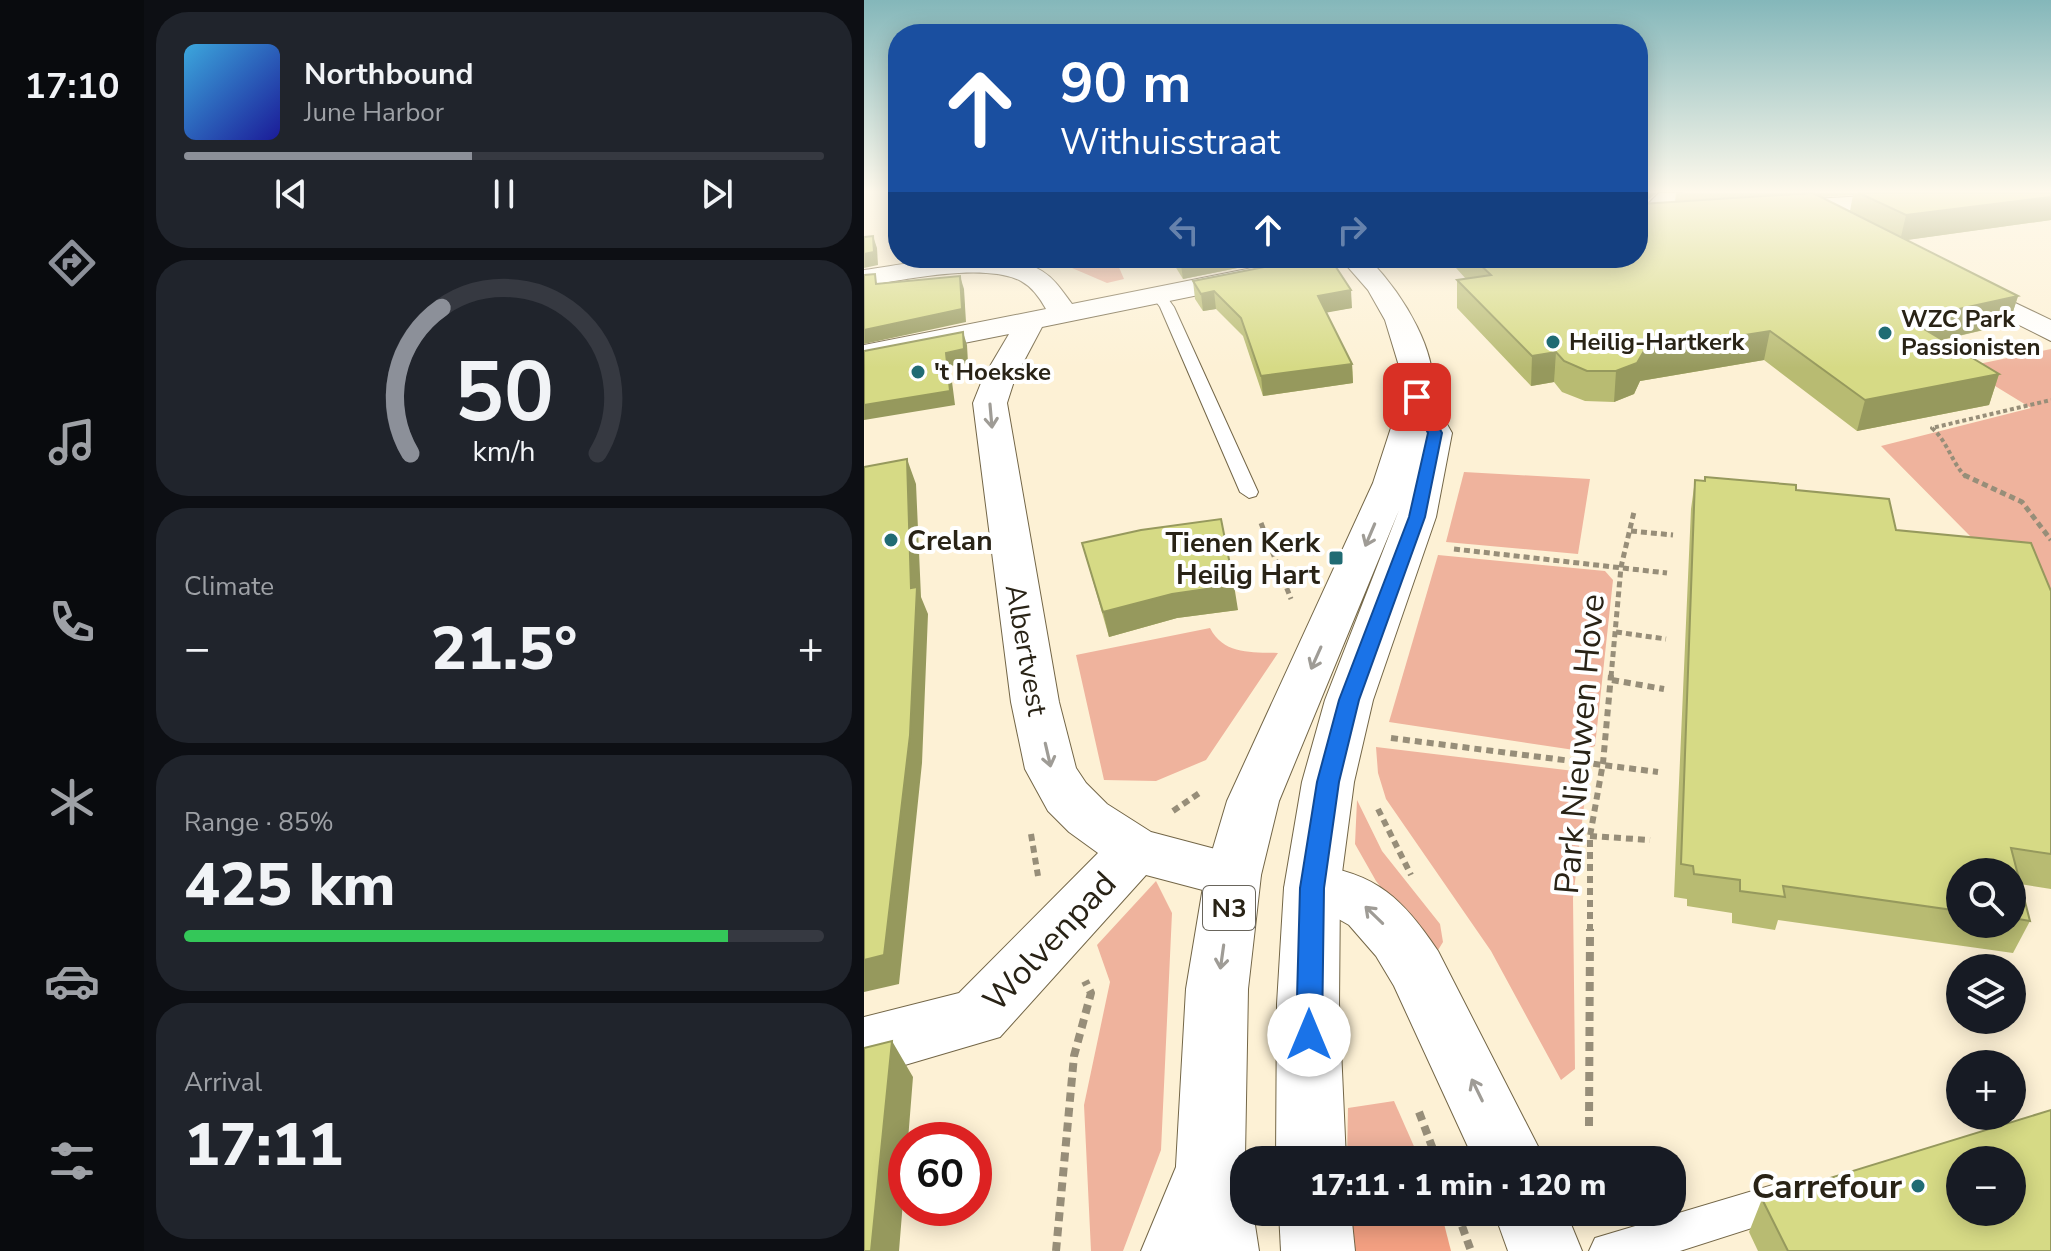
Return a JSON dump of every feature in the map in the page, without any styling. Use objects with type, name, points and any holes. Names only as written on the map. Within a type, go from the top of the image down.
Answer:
[{"type":"street","points":[[864,278],[935,269],[1005,268],[1031,276],[1056,300],[1047,317]]},
{"type":"street","points":[[864,354],[1292,268]]},
{"type":"street","name":"N3","points":[[1222,1251],[1211,1166],[1217,989],[1233,875],[1253,801],[1392,483],[1417,397],[1415,366],[1400,320],[1380,286],[1363,268]]},
{"type":"street","points":[[1933,270],[2051,332]]},
{"type":"street","name":"Albertvest","points":[[1047,317],[999,378],[990,403],[1005,521],[1035,702],[1051,769],[1067,797],[1088,818],[1135,850],[1233,875]]},
{"type":"street","name":"N3","points":[[1311,1146],[1308,1004],[1312,888],[1328,782],[1349,700],[1423,490],[1435,433],[1417,397]]},
{"type":"street","name":"Wolvenpad","points":[[864,1047],[978,1017],[1135,850]]},
{"type":"street","points":[[1312,888],[1339,891],[1369,908],[1397,938],[1417,970],[1503,1146]]},
{"type":"street","points":[[1178,1251],[1211,1166]]},
{"type":"street","points":[[1316,1226],[1318,1251]]},
{"type":"street","points":[[1535,1226],[1545,1251]]},
{"type":"lane","points":[[1158,295],[1167,307],[1249,492]]},
{"type":"lane","points":[[1632,1249],[1823,1188]]},
{"type":"path","points":[[2051,400],[1932,428],[1943,438],[1953,464],[1968,479],[2022,502],[2051,540]]},
{"type":"path","points":[[1249,492],[1292,601]]},
{"type":"path","name":"Park Nieuwen Hove","points":[[1589,1126],[1590,836],[1603,763],[1621,567],[1634,512]]},
{"type":"path","points":[[1631,531],[1673,535]]},
{"type":"path","points":[[1406,545],[1667,573]]},
{"type":"path","points":[[1615,632],[1666,639]]},
{"type":"path","points":[[1612,680],[1664,689]]},
{"type":"path","points":[[1378,736],[1658,772]]},
{"type":"path","points":[[1371,795],[1419,885]]},
{"type":"path","points":[[1590,836],[1650,840]]},
{"type":"path","points":[[1462,1226],[1471,1251]]},
{"type":"shaded area","points":[[1072,268],[1119,268],[1124,279],[1107,283]]},
{"type":"shaded area","points":[[2051,349],[2051,593],[1970,536],[1881,446],[2031,408],[1964,367]]},
{"type":"shaded area","points":[[1464,472],[1590,479],[1578,554],[1446,542]]},
{"type":"shaded area","points":[[1438,555],[1605,571],[1613,580],[1595,746],[1581,751],[1389,722]]},
{"type":"shaded area","points":[[1210,628],[1231,648],[1278,653],[1206,760],[1156,781],[1104,780],[1076,655]]},
{"type":"shaded area","points":[[1376,747],[1591,773],[1586,789],[1573,898],[1575,1069],[1561,1080],[1491,951],[1386,799],[1378,773]]},
{"type":"shaded area","points":[[1357,800],[1382,851],[1440,924],[1443,942],[1435,955],[1376,881],[1355,844]]},
{"type":"shaded area","points":[[1156,881],[1172,913],[1161,1150],[1123,1251],[1091,1251],[1084,1105],[1110,982],[1097,945]]},
{"type":"shaded area","points":[[1394,1101],[1414,1146],[1347,1146],[1348,1108]]},
{"type":"shaded area","points":[[1346,1226],[1445,1226],[1451,1251],[1350,1251]]},
{"type":"building","points":[[1648,251],[1929,251],[2018,296],[1909,320],[1999,374],[1865,400],[1770,331],[1644,351],[1637,363],[1616,371],[1587,371],[1564,361],[1556,352],[1532,356],[1457,280],[1491,275],[1484,268],[1648,268]]},
{"type":"building","points":[[1260,268],[1337,268],[1351,290],[1318,296],[1352,364],[1261,376],[1241,318],[1214,291],[1201,294],[1193,281]]},
{"type":"building","points":[[875,274],[876,284],[960,276],[962,309],[864,330],[864,275]]},
{"type":"building","points":[[963,332],[964,349],[946,353],[950,391],[864,405],[864,351]]},
{"type":"building","points":[[907,459],[911,588],[917,587],[910,735],[884,955],[864,960],[864,467]]},
{"type":"building","points":[[1705,477],[1796,485],[1796,490],[1889,499],[1896,530],[2031,543],[2051,591],[2051,854],[2011,848],[2014,858],[1946,858],[1946,909],[1783,886],[1785,897],[1740,891],[1740,880],[1694,874],[1693,866],[1681,864],[1695,480],[1705,481]]},
{"type":"building","points":[[1221,519],[1234,585],[1172,594],[1103,612],[1082,543],[1141,530]]},
{"type":"building","points":[[892,1041],[871,1251],[864,1251],[864,1048]]},
{"type":"building","name":"Carrefour","points":[[2051,1110],[2051,1251],[1788,1251],[1762,1199],[1986,1130],[2026,1130],[2026,1118]]},
{"type":"place","name":"WZC Park Passionisten","points":[[1885,333]]},
{"type":"place","name":"Heilig-Hartkerk","points":[[1553,342]]},
{"type":"place","name":"'t Hoekske","points":[[918,372]]},
{"type":"place","name":"Crelan","points":[[891,540]]},
{"type":"place","name":"Tienen Kerk Heilig Hart","points":[[1336,558]]},
{"type":"place","name":"Carrefour","points":[[1918,1186]]},
{"type":"route","points":[[1309,1035],[1312,888],[1328,782],[1349,700],[1417,517],[1435,433],[1417,397]]}]
